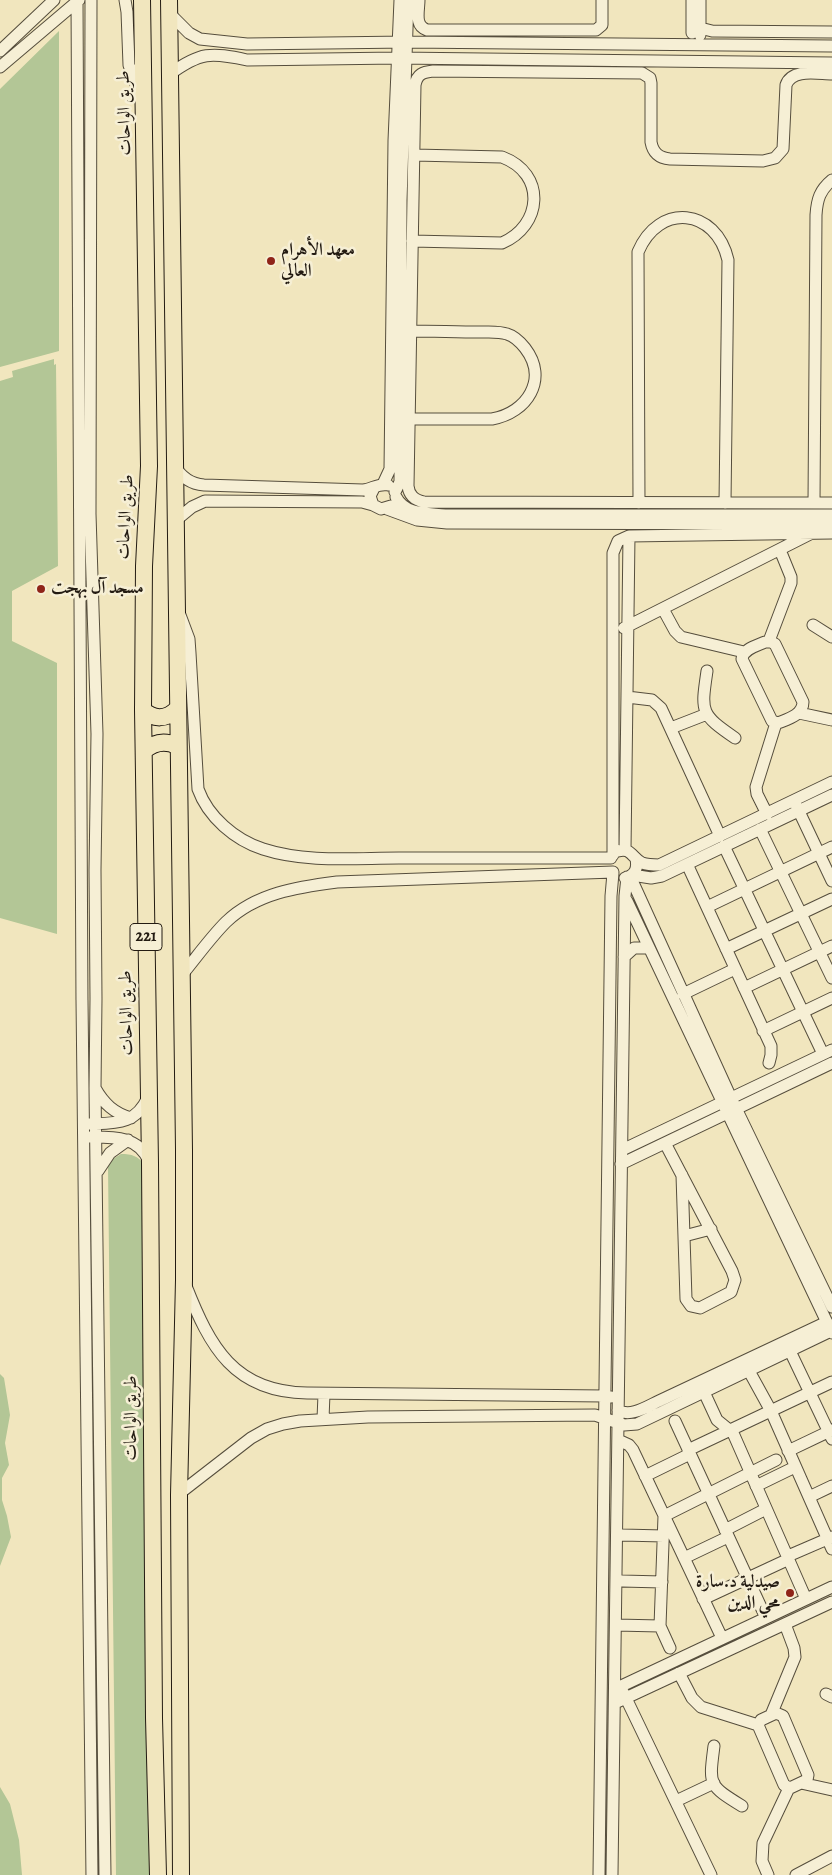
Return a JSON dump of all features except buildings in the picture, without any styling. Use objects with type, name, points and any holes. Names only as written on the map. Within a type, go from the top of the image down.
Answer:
[{"type":"highway","name":"طريق الواحات","points":[[142,0],[149,466],[144,566],[143,710],[150,1162],[154,1698],[158,1875]]},
{"type":"highway","name":"221","points":[[169,7],[182,976],[184,1280],[180,1493],[181,1875]]},
{"type":"highway","points":[[143,710],[160,718],[166,717],[177,709]]},
{"type":"highway","points":[[144,751],[154,744],[166,742],[178,746]]},
{"type":"street","points":[[0,51],[54,0]]},
{"type":"street","points":[[0,67],[77,0]]},
{"type":"street","points":[[77,0],[80,748],[84,1137],[105,1875]]},
{"type":"street","points":[[91,0],[90,514],[97,734],[95,1088],[98,1172],[93,1455],[92,1875]]},
{"type":"street","points":[[125,0],[129,65],[145,108]]},
{"type":"street","points":[[373,505],[370,496],[390,468],[402,58],[400,0]]},
{"type":"street","points":[[402,42],[408,0]]},
{"type":"street","points":[[419,0],[418,21],[421,28],[428,30],[596,30],[602,25],[602,0]]},
{"type":"street","points":[[692,0],[696,44]]},
{"type":"street","points":[[696,44],[700,28],[700,0]]},
{"type":"street","points":[[169,7],[194,36],[206,40],[247,44],[402,42],[832,46]]},
{"type":"street","points":[[34,20],[45,29]]},
{"type":"street","points":[[700,28],[712,31],[832,32]]},
{"type":"street","points":[[226,42],[227,55]]},
{"type":"street","points":[[285,44],[285,59]]},
{"type":"street","points":[[742,61],[743,45]]},
{"type":"street","points":[[170,74],[194,58],[210,54],[227,55],[246,60],[402,58],[832,62]]},
{"type":"street","points":[[646,60],[646,75],[651,83],[650,142],[652,149],[660,157],[670,160],[769,161],[775,158],[783,149],[788,80],[796,74],[832,74]]},
{"type":"street","points":[[387,509],[395,502],[400,482],[405,374],[407,200],[414,155],[416,85],[419,76],[423,72],[433,71],[637,73],[646,75]]},
{"type":"street","points":[[399,141],[412,241],[411,331],[405,374],[409,419],[408,486],[411,495],[419,501],[608,508],[733,519],[832,524]]},
{"type":"street","points":[[412,241],[502,243],[512,239],[521,231],[532,211],[534,200],[533,189],[529,179],[520,168],[502,157],[414,155]]},
{"type":"street","points":[[814,502],[816,215],[817,198],[823,188],[832,180]]},
{"type":"street","points":[[638,503],[638,252],[643,240],[652,229],[664,221],[678,218],[693,219],[706,224],[717,234],[724,246],[728,260],[725,503]]},
{"type":"street","points":[[409,419],[500,418],[514,411],[526,401],[533,387],[535,372],[531,358],[522,345],[507,333],[411,331]]},
{"type":"street","points":[[174,465],[185,479],[198,485],[363,490],[378,486],[392,488],[404,508],[437,514],[608,508],[638,503],[832,503]]},
{"type":"street","points":[[293,488],[293,502]]},
{"type":"street","points":[[318,488],[318,502]]},
{"type":"street","points":[[175,522],[192,507],[205,501],[362,502],[417,520],[447,523],[733,519],[832,515]]},
{"type":"street","points":[[613,633],[812,534]]},
{"type":"street","points":[[599,1875],[611,896],[613,873],[610,865],[612,856],[613,553],[618,541],[629,536],[832,534]]},
{"type":"street","points":[[625,850],[629,536]]},
{"type":"street","points":[[663,609],[676,633],[681,637],[744,652],[769,641],[791,583],[791,577],[780,550]]},
{"type":"street","points":[[176,605],[188,639],[190,653],[198,789],[206,807],[216,819],[245,841],[262,849],[278,853],[335,858],[612,856],[621,850],[625,850],[657,873]]},
{"type":"street","points":[[813,625],[832,637]]},
{"type":"street","points":[[767,814],[757,794],[756,787],[776,723],[799,713],[803,708],[803,702],[775,644],[769,641]]},
{"type":"street","points":[[744,652],[742,657],[744,662],[772,721],[776,723]]},
{"type":"street","points":[[708,671],[703,693],[707,714],[714,723],[735,738]]},
{"type":"street","points":[[622,1150],[829,1052],[803,1012],[657,704],[647,698],[627,698]]},
{"type":"street","points":[[799,713],[832,720]]},
{"type":"street","points":[[670,728],[707,714]]},
{"type":"street","points":[[80,735],[97,734]]},
{"type":"street","points":[[80,748],[97,747]]},
{"type":"street","points":[[640,897],[643,884],[657,873],[722,841],[760,829],[832,782]]},
{"type":"street","points":[[182,976],[226,922],[243,909],[276,893],[337,882],[613,873],[620,877],[657,873],[687,864],[767,814],[832,795]]},
{"type":"street","points":[[796,806],[832,881]]},
{"type":"street","points":[[760,829],[832,978]]},
{"type":"street","points":[[707,907],[832,847]]},
{"type":"street","points":[[612,1875],[614,1703],[618,1687],[616,1553],[625,896],[630,876],[636,870],[636,859]]},
{"type":"street","points":[[687,864],[771,1046],[769,1063]]},
{"type":"street","points":[[630,876],[683,994],[691,1024]]},
{"type":"street","points":[[611,896],[625,896]]},
{"type":"street","points":[[625,896],[648,948],[691,1024],[787,1226],[830,1329]]},
{"type":"street","points":[[726,949],[832,899]]},
{"type":"street","points":[[744,988],[832,946]]},
{"type":"street","points":[[624,957],[634,948],[648,948]]},
{"type":"street","points":[[683,994],[735,969]]},
{"type":"street","points":[[763,1031],[832,998]]},
{"type":"street","points":[[82,1000],[96,999]]},
{"type":"street","points":[[83,1020],[96,1020]]},
{"type":"street","points":[[609,1043],[623,1044]]},
{"type":"street","points":[[622,1164],[832,1063]]},
{"type":"street","points":[[95,1088],[106,1104],[113,1110],[131,1118]]},
{"type":"street","points":[[84,1124],[120,1122],[131,1118],[144,1106],[148,1097]]},
{"type":"street","points":[[84,1137],[115,1137],[128,1140],[139,1146],[150,1162]]},
{"type":"street","points":[[98,1172],[110,1153],[128,1140]]},
{"type":"street","points":[[666,1143],[735,1280],[731,1292],[704,1307],[695,1308],[686,1299],[682,1176]]},
{"type":"street","points":[[787,1226],[832,1307]]},
{"type":"street","points":[[684,1236],[710,1229]]},
{"type":"street","points":[[607,1258],[620,1259]]},
{"type":"street","points":[[184,1280],[208,1334],[224,1359],[231,1366],[257,1383],[276,1390],[297,1393],[605,1396],[613,1398],[622,1412],[633,1412],[830,1329]]},
{"type":"street","points":[[180,1493],[252,1438],[266,1429],[283,1424],[323,1419],[368,1417],[582,1415],[604,1417],[627,1426],[634,1425],[790,1351],[830,1329]]},
{"type":"street","points":[[788,1451],[831,1433],[790,1351]]},
{"type":"street","points":[[703,1599],[788,1558],[830,1542],[770,1411],[748,1371]]},
{"type":"street","points":[[645,1476],[729,1431],[832,1382]]},
{"type":"street","points":[[704,1392],[717,1420],[732,1433],[806,1599]]},
{"type":"street","points":[[323,1419],[324,1394]]},
{"type":"street","points":[[582,1396],[586,1406],[582,1415]]},
{"type":"street","points":[[664,1399],[669,1410]]},
{"type":"street","points":[[674,1421],[766,1618]]},
{"type":"street","points":[[618,1440],[629,1445],[633,1450],[722,1638]]},
{"type":"street","points":[[664,1516],[776,1460]]},
{"type":"street","points":[[756,1486],[796,1467]]},
{"type":"street","points":[[809,1497],[832,1486]]},
{"type":"street","points":[[684,1558],[766,1509]]},
{"type":"street","points":[[664,1516],[660,1626],[670,1648]]},
{"type":"street","points":[[622,1536],[664,1536]]},
{"type":"street","points":[[603,1553],[616,1553]]},
{"type":"street","points":[[622,1581],[662,1582]]},
{"type":"street","points":[[618,1687],[832,1587]]},
{"type":"street","points":[[614,1703],[832,1602]]},
{"type":"street","points":[[771,1715],[795,1657],[794,1648],[785,1624]]},
{"type":"street","points":[[616,1625],[660,1626]]},
{"type":"street","points":[[704,1647],[709,1659]]},
{"type":"street","points":[[679,1673],[692,1698],[701,1707],[758,1725],[784,1785],[789,1788]]},
{"type":"street","points":[[618,1687],[626,1697],[711,1875]]},
{"type":"street","points":[[758,1725],[761,1720],[771,1715],[778,1713],[783,1716],[808,1775],[807,1780],[789,1788],[763,1843],[762,1861],[768,1875]]},
{"type":"street","points":[[714,1746],[711,1766],[714,1783],[726,1797],[742,1806]]},
{"type":"street","points":[[676,1802],[714,1783]]},
{"type":"street","points":[[801,1783],[832,1790]]},
{"type":"street","points":[[91,1800],[104,1799]]},
{"type":"street","points":[[796,1875],[832,1856]]},
{"type":"green space","points":[[59,31],[59,351],[0,367],[0,89]]},
{"type":"green space","points":[[54,359],[54,365],[56,364],[58,566],[12,591],[12,641],[57,663],[57,934],[0,918],[0,381],[13,377],[12,371]]},
{"type":"green space","points":[[121,1154],[134,1156],[145,1165],[153,1875],[116,1875],[108,1166],[113,1159]]},
{"type":"green space","points":[[0,1374],[4,1378],[10,1415],[5,1443],[9,1465],[2,1478],[2,1500],[11,1537],[0,1566]]},
{"type":"green space","points":[[0,1787],[10,1804],[19,1840],[22,1875],[0,1875]]},
{"type":"place","name":"معهد الأهرام العالي","points":[[271,261]]},
{"type":"place","name":"مسجد آل بهجت","points":[[41,589]]},
{"type":"place","name":"صيدلية د.سارة محي الدين","points":[[790,1593]]}]
